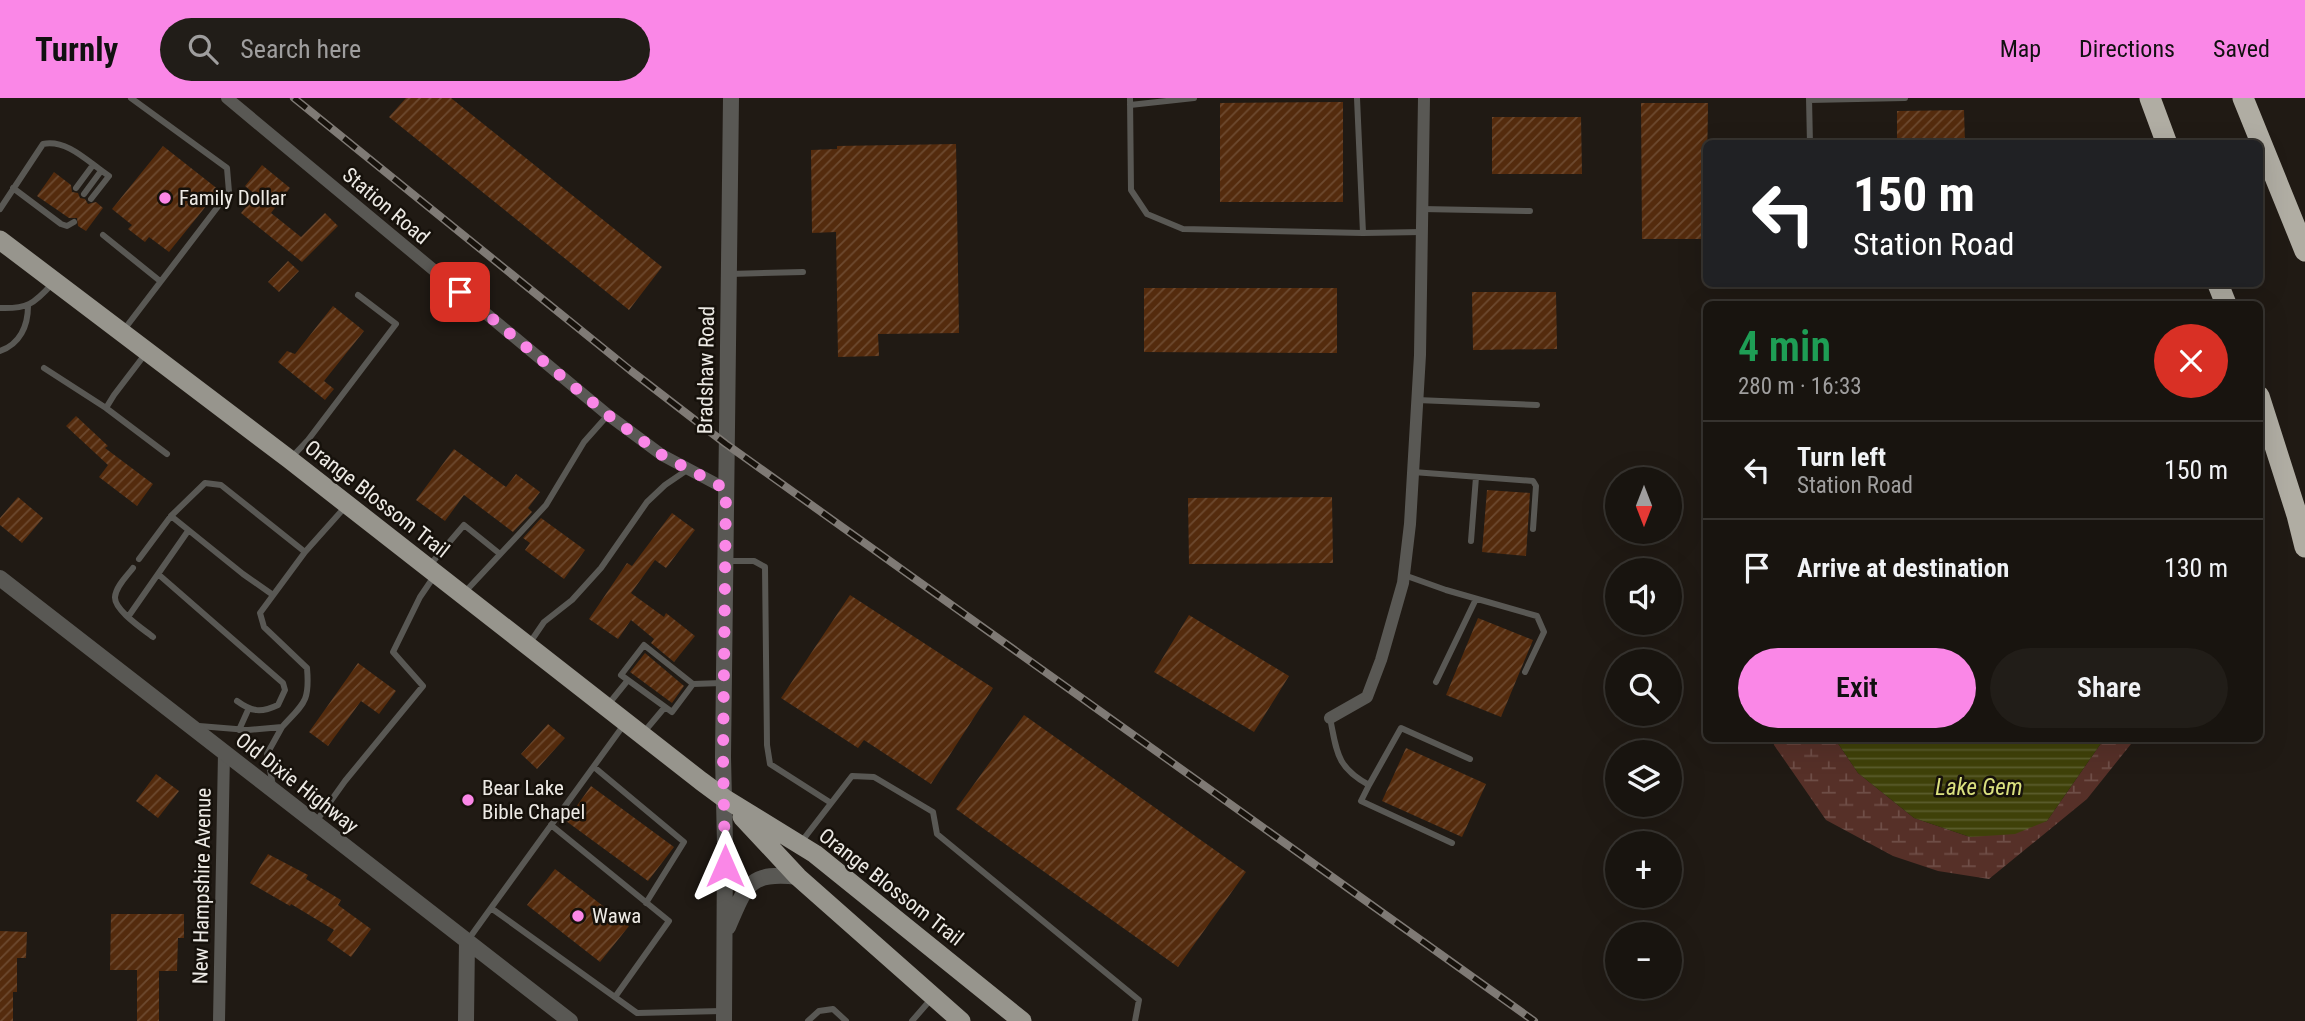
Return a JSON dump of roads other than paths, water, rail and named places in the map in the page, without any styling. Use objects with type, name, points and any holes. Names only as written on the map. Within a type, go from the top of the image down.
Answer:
[{"type":"highway","points":[[2150,98],[2165,140]]},
{"type":"highway","points":[[2244,98],[2261,140]]},
{"type":"highway","points":[[2263,146],[2305,251]]},
{"type":"highway","points":[[2263,409],[2305,547]]},
{"type":"main road","name":"Orange Blossom Trail","points":[[0,240],[289,459],[724,798],[815,854],[1022,1021]]},
{"type":"main road","name":"Orange Blossom Trail","points":[[724,798],[798,877],[961,1021]]},
{"type":"street","name":"Station Road","points":[[227,98],[608,415],[662,455],[726,489]]},
{"type":"street","name":"Bradshaw Road","points":[[724,1016],[724,683],[731,98]]},
{"type":"street","points":[[1330,718],[1367,697],[1381,660],[1404,575],[1410,524],[1417,400],[1424,98]]},
{"type":"street","name":"Old Dixie Highway","points":[[0,578],[570,1021]]},
{"type":"street","name":"New Hampshire Avenue","points":[[219,1021],[224,753]]},
{"type":"street","points":[[725,933],[742,895],[758,878],[778,874],[798,877]]},
{"type":"street","points":[[466,1021],[467,941]]},
{"type":"lane","points":[[122,332],[227,196],[229,174],[227,168],[131,98]]},
{"type":"lane","points":[[1194,98],[1130,101],[1131,190],[1147,214],[1183,229],[1422,232]]},
{"type":"lane","points":[[1357,98],[1363,233]]},
{"type":"lane","points":[[1810,140],[1809,99],[1905,98]]},
{"type":"lane","points":[[0,209],[43,144],[53,142],[68,147],[109,176],[91,199]]},
{"type":"lane","points":[[76,188],[93,165]]},
{"type":"lane","points":[[84,194],[101,171]]},
{"type":"lane","points":[[13,188],[61,224],[66,226],[74,222]]},
{"type":"lane","points":[[1422,209],[1530,211]]},
{"type":"lane","points":[[54,218],[59,212]]},
{"type":"lane","points":[[61,224],[66,217]]},
{"type":"lane","points":[[103,235],[160,281]]},
{"type":"lane","points":[[729,274],[803,272]]},
{"type":"lane","points":[[0,308],[28,306],[37,301],[55,281]]},
{"type":"lane","points":[[289,459],[309,440],[396,324],[358,295]]},
{"type":"lane","points":[[0,351],[8,348],[25,330],[28,306]]},
{"type":"lane","points":[[106,408],[148,352]]},
{"type":"lane","points":[[44,368],[106,408],[167,454]]},
{"type":"lane","points":[[1417,400],[1537,405]]},
{"type":"lane","points":[[463,595],[546,505],[584,442],[608,415]]},
{"type":"lane","points":[[528,646],[544,622],[572,600],[601,568],[647,502],[687,470]]},
{"type":"lane","points":[[1413,471],[1533,481],[1536,486],[1532,528]]},
{"type":"lane","points":[[1471,541],[1476,477]]},
{"type":"lane","points":[[139,559],[171,516],[205,483],[221,485],[305,552]]},
{"type":"lane","points":[[274,791],[267,754],[282,727],[302,705],[309,691],[307,668],[264,627],[260,613],[305,552],[348,505]]},
{"type":"lane","points":[[171,516],[243,574],[273,594]]},
{"type":"lane","points":[[314,823],[423,686],[393,652],[432,571],[464,525],[500,554]]},
{"type":"lane","points":[[128,617],[188,530]]},
{"type":"lane","points":[[725,561],[754,561],[765,567],[767,745],[770,764],[831,803]]},
{"type":"lane","points":[[133,568],[114,598],[118,608],[153,637]]},
{"type":"lane","points":[[158,574],[283,683],[285,690],[278,705],[263,712],[248,710],[237,701]]},
{"type":"lane","points":[[1404,575],[1537,616],[1544,632],[1525,672]]},
{"type":"lane","points":[[1436,682],[1476,599]]},
{"type":"lane","points":[[693,684],[672,712],[657,696],[621,675],[644,645],[660,657],[674,673],[693,684],[724,683]]},
{"type":"lane","points":[[655,664],[660,657]]},
{"type":"lane","points":[[607,707],[628,680]]},
{"type":"lane","points":[[643,735],[665,707]]},
{"type":"lane","points":[[239,730],[248,710]]},
{"type":"lane","points":[[1330,718],[1339,760],[1355,777],[1369,785]]},
{"type":"lane","points":[[467,941],[626,722]]},
{"type":"lane","points":[[187,724],[239,730],[282,727]]},
{"type":"lane","points":[[1452,843],[1361,801],[1401,728],[1470,759]]},
{"type":"lane","points":[[593,767],[684,842],[646,903]]},
{"type":"lane","points":[[800,844],[852,776],[874,777],[933,812],[937,834],[1139,1000],[1135,1021]]},
{"type":"lane","points":[[551,825],[669,921],[615,997]]},
{"type":"lane","points":[[491,908],[637,1013],[724,1016]]},
{"type":"lane","points":[[912,1021],[933,997]]},
{"type":"lane","points":[[808,1021],[819,1011],[833,1009],[846,1021]]},
{"type":"water","name":"Lake Gem","points":[[1837,742],[2102,742],[2047,821],[2015,834],[1970,837],[1914,818],[1858,773]]},
{"type":"railway","points":[[294,98],[630,370],[726,444],[1534,1021]]},
{"type":"place","name":"Family Dollar","points":[[165,198]]},
{"type":"place","name":"Bear Lake Bible Chapel","points":[[468,800]]},
{"type":"place","name":"Wawa","points":[[578,916]]}]
